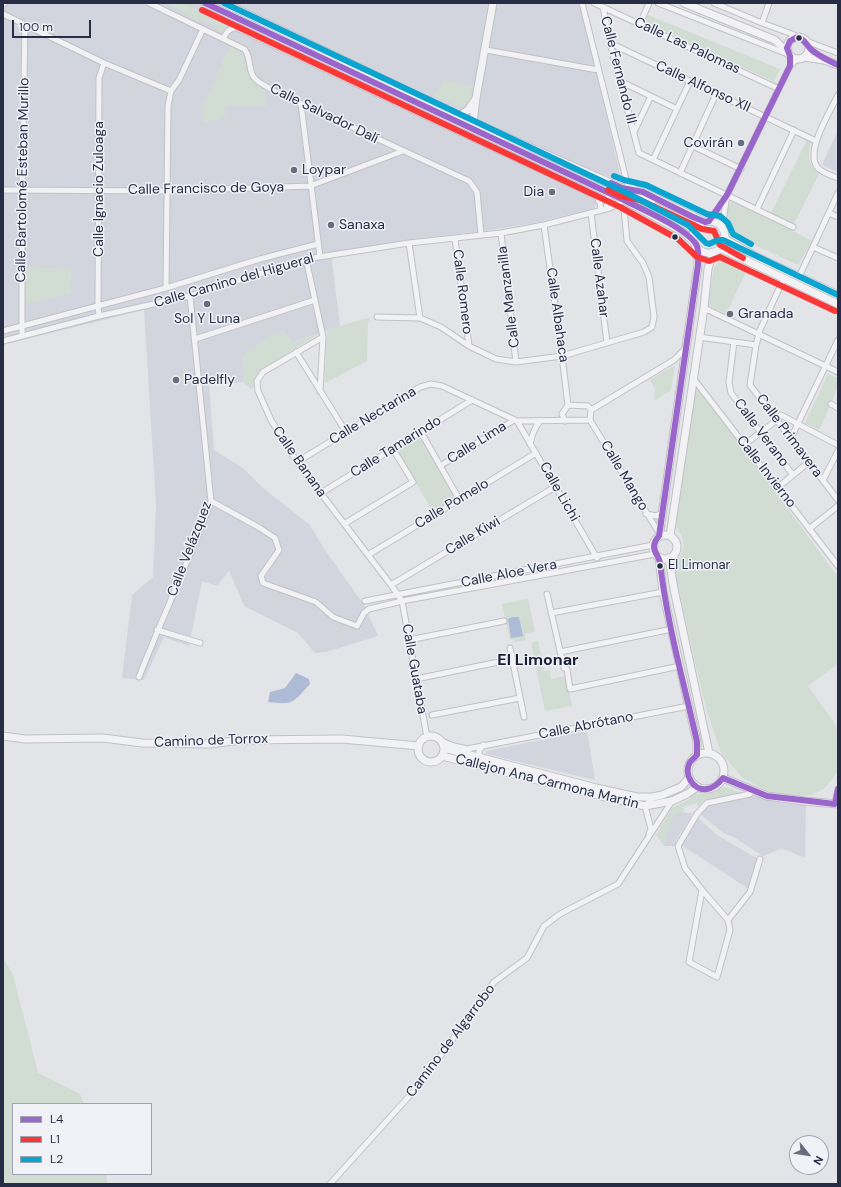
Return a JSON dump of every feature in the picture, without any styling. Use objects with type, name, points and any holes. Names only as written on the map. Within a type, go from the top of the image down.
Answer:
[{"type":"street","name":"Calle Salvador Dalí","points":[[149,3],[246,50],[249,67],[252,76],[255,79],[301,104],[469,181],[477,192],[481,234]]},
{"type":"street","points":[[205,3],[624,200],[683,232],[705,252],[716,250],[784,278],[838,304]]},
{"type":"street","points":[[225,3],[473,122],[622,188],[643,192],[707,221],[716,222],[722,227],[725,239],[716,250],[708,269],[704,308],[670,536]]},
{"type":"street","points":[[473,122],[476,98],[494,3]]},
{"type":"street","points":[[582,3],[628,183],[636,190]]},
{"type":"street","name":"Calle Las Palomas","points":[[594,3],[779,89]]},
{"type":"street","points":[[640,24],[649,3]]},
{"type":"street","points":[[658,3],[794,56],[824,60],[838,65]]},
{"type":"street","points":[[684,3],[775,40],[794,56]]},
{"type":"street","points":[[714,3],[792,34],[795,38]]},
{"type":"street","points":[[762,23],[770,3]]},
{"type":"street","name":"Calle Fernando III","points":[[603,7],[610,44],[639,153],[653,160]]},
{"type":"street","points":[[3,14],[104,63],[171,91]]},
{"type":"street","name":"Calle Bartolomé Esteban Murillo","points":[[22,336],[22,190],[25,25]]},
{"type":"street","points":[[223,38],[228,31],[235,27],[596,196],[606,209]]},
{"type":"street","points":[[166,288],[168,106],[171,91],[179,80],[204,29]]},
{"type":"street","points":[[794,56],[788,45],[795,38]]},
{"type":"street","points":[[775,40],[795,38],[806,40],[838,53]]},
{"type":"street","points":[[806,40],[809,48],[824,60]]},
{"type":"street","name":"Calle Alfonso XII","points":[[610,44],[816,141]]},
{"type":"street","points":[[794,56],[808,53],[809,48]]},
{"type":"street","points":[[486,50],[598,70]]},
{"type":"street","points":[[722,227],[728,195],[794,56]]},
{"type":"street","name":"Calle Ignacio Zuloaga","points":[[99,316],[99,78],[104,63]]},
{"type":"street","points":[[620,81],[677,109]]},
{"type":"street","points":[[690,81],[653,160],[793,227]]},
{"type":"street","points":[[680,173],[716,94]]},
{"type":"street","points":[[838,95],[816,141],[813,152],[814,161],[818,168],[838,178]]},
{"type":"street","name":"Calle Fernando III","points":[[634,132],[652,96]]},
{"type":"street","points":[[461,116],[468,110],[476,98]]},
{"type":"street","points":[[301,104],[320,257]]},
{"type":"street","points":[[757,209],[794,130]]},
{"type":"street","points":[[693,146],[741,169]]},
{"type":"street","name":"Calle Francisco de Goya","points":[[3,190],[167,191],[310,186],[403,151]]},
{"type":"street","points":[[606,209],[609,193]]},
{"type":"street","points":[[799,277],[838,193]]},
{"type":"street","name":"Calle Camino del Higueral","points":[[3,342],[99,316],[190,296],[306,259],[409,243],[501,233],[544,225],[606,209],[619,204],[633,195],[641,195],[658,203],[666,203]]},
{"type":"street","points":[[697,755],[697,742],[663,592],[657,556],[653,545],[659,535],[698,265],[695,231],[697,227],[707,221],[728,195]]},
{"type":"street","name":"Calle Camino del Higueral","points":[[606,209],[624,208],[632,205]]},
{"type":"street","points":[[377,317],[420,318],[441,327],[469,346],[496,359],[516,362],[562,356],[644,332],[652,327],[654,317],[649,277],[643,263],[627,241],[624,208]]},
{"type":"street","points":[[829,213],[838,217]]},
{"type":"street","name":"Calle Azahar","points":[[591,214],[607,343]]},
{"type":"street","name":"Calle Albahaca","points":[[544,225],[568,405],[562,414],[565,421]]},
{"type":"street","name":"Calle Manzanilla","points":[[501,233],[516,362]]},
{"type":"street","name":"Calle Romero","points":[[455,238],[469,346]]},
{"type":"street","points":[[725,239],[755,256],[838,295]]},
{"type":"street","points":[[409,243],[420,318]]},
{"type":"street","name":"Calle Camino del Higueral","points":[[3,331],[166,288],[260,259],[318,244]]},
{"type":"street","points":[[813,247],[838,258]]},
{"type":"street","points":[[306,259],[323,337],[320,391]]},
{"type":"street","name":"Calle Primavera","points":[[784,278],[760,330],[760,335],[756,345],[750,385],[838,500]]},
{"type":"street","name":"Calle Velázquez","points":[[139,677],[157,630],[211,502],[190,296]]},
{"type":"street","points":[[195,338],[315,300]]},
{"type":"street","points":[[704,308],[838,372]]},
{"type":"street","name":"Calle Banana","points":[[323,337],[263,372],[257,381],[258,391],[270,420],[297,462],[402,601]]},
{"type":"street","points":[[699,337],[756,345]]},
{"type":"street","points":[[791,438],[838,340]]},
{"type":"street","name":"Calle Verano","points":[[734,342],[729,382],[731,393],[793,476]]},
{"type":"street","points":[[591,410],[674,360],[686,347]]},
{"type":"street","points":[[296,352],[346,432]]},
{"type":"street","points":[[674,360],[679,361],[684,365]]},
{"type":"street","name":"Calle Invierno","points":[[693,378],[838,566]]},
{"type":"street","name":"Calle Nectarina","points":[[297,462],[420,387],[431,384],[442,386],[515,421],[590,420]]},
{"type":"street","name":"Calle Tamarindo","points":[[321,494],[472,400]]},
{"type":"street","points":[[831,404],[838,408]]},
{"type":"street","points":[[568,405],[588,406],[591,410]]},
{"type":"street","points":[[590,420],[591,410]]},
{"type":"street","points":[[744,445],[777,420],[781,415],[838,445]]},
{"type":"street","name":"Calle Mango","points":[[590,420],[659,535]]},
{"type":"street","name":"Calle Lichi","points":[[515,421],[536,453],[596,557],[601,563]]},
{"type":"street","name":"Calle Lima","points":[[440,466],[515,421]]},
{"type":"street","points":[[530,444],[532,433],[540,421]]},
{"type":"street","points":[[421,432],[459,499]]},
{"type":"street","points":[[344,524],[413,482],[393,449]]},
{"type":"street","points":[[823,480],[838,451]]},
{"type":"street","name":"Calle Pomelo","points":[[368,555],[536,453]]},
{"type":"street","points":[[777,488],[809,462]]},
{"type":"street","name":"Calle Kiwi","points":[[391,585],[555,487]]},
{"type":"street","name":"Calle Aloe Vera","points":[[211,502],[260,528],[275,538],[279,550],[261,576],[263,583],[316,602],[333,617],[357,626],[364,613],[369,609],[402,601],[601,563],[657,556]]},
{"type":"street","points":[[809,529],[838,506]]},
{"type":"street","points":[[646,514],[657,516],[662,512]]},
{"type":"street","points":[[657,556],[664,559],[670,558],[676,552],[677,547],[674,538],[659,535]]},
{"type":"street","name":"Calle Aloe Vera","points":[[365,601],[653,545]]},
{"type":"street","points":[[670,558],[674,589],[709,753]]},
{"type":"street","points":[[551,613],[663,592]]},
{"type":"street","points":[[547,594],[564,668],[567,669],[570,689],[680,666]]},
{"type":"street","name":"Calle Guataba","points":[[402,601],[427,737]]},
{"type":"street","points":[[409,640],[504,621]]},
{"type":"street","points":[[560,652],[672,629]]},
{"type":"street","points":[[157,630],[200,643]]},
{"type":"street","points":[[510,648],[524,717]]},
{"type":"street","points":[[416,678],[513,659]]},
{"type":"street","points":[[432,716],[520,698]]},
{"type":"street","name":"Calle Abrótano","points":[[440,740],[454,746],[467,749],[689,706]]},
{"type":"street","name":"Camino de Torrox","points":[[3,736],[25,739],[102,738],[142,743],[194,744],[209,744],[242,740],[342,739],[419,746]]},
{"type":"street","points":[[427,737],[434,737],[440,740],[443,752],[439,760],[429,762],[424,760],[419,755],[419,746],[427,737]]},
{"type":"street","points":[[480,758],[479,751],[483,745]]},
{"type":"street","name":"Callejon Ana Carmona Martin","points":[[443,752],[480,758],[637,797],[653,797],[662,795],[681,787],[689,778]]},
{"type":"street","name":"Callejon Ana Carmona Martin","points":[[443,752],[605,797],[645,806],[672,801],[687,794],[697,787]]},
{"type":"street","points":[[709,753],[720,760],[723,765],[723,778],[715,787],[702,789],[692,783],[689,778],[687,772],[688,765],[697,755],[709,753]]},
{"type":"street","points":[[723,778],[767,796],[804,801],[836,804],[838,789]]},
{"type":"street","points":[[702,890],[689,962],[717,976],[730,930],[728,920],[702,890],[686,868],[678,846],[697,814],[707,803],[750,794],[752,790]]},
{"type":"street","points":[[645,806],[653,797]]},
{"type":"street","name":"Camino de Algarrobo","points":[[330,1184],[421,1083],[494,982],[527,958],[544,926],[560,914],[618,884],[672,801]]},
{"type":"street","name":"Camino de Algarrobo","points":[[645,806],[651,829],[645,844]]},
{"type":"street","points":[[728,920],[750,892],[760,859]]},
{"type":"shaded area","points":[[3,3],[580,3],[622,182],[601,174],[595,208],[539,222],[491,230],[414,239],[331,253],[340,326],[293,342],[243,355],[244,382],[209,385],[214,450],[243,468],[263,488],[310,525],[325,550],[364,605],[378,636],[326,652],[315,653],[298,633],[244,606],[229,571],[217,586],[202,581],[189,646],[164,637],[144,680],[122,678],[132,595],[153,577],[156,505],[144,310],[3,345]]},
{"type":"shaded area","points":[[165,3],[183,3],[232,26],[224,33],[221,33],[218,27],[198,19],[196,21],[190,18],[188,14]]},
{"type":"shaded area","points":[[648,15],[780,69],[774,82],[646,22],[645,21]]},
{"type":"shaded area","points":[[230,46],[243,51],[245,65],[249,75],[255,83],[266,91],[266,106],[225,106],[225,116],[219,117],[219,121],[203,122],[202,107]]},
{"type":"shaded area","points":[[444,80],[473,87],[470,100],[464,107],[459,107],[432,94],[438,91]]},
{"type":"shaded area","points":[[838,130],[838,172],[822,165]]},
{"type":"shaded area","points":[[807,140],[811,142],[809,160],[815,171],[819,174],[791,230],[812,241],[798,265],[740,238],[728,223],[726,213],[731,201],[768,219]]},
{"type":"shaded area","points":[[725,260],[747,270],[726,314],[708,305],[714,268],[718,262]]},
{"type":"shaded area","points":[[25,267],[71,269],[70,293],[25,304]]},
{"type":"shaded area","points":[[371,317],[368,323],[367,361],[325,383],[327,330]]},
{"type":"shaded area","points":[[284,330],[293,342],[320,333],[259,371],[254,381],[254,387],[251,389],[244,383],[243,355],[270,335]]},
{"type":"shaded area","points":[[675,365],[671,390],[656,400],[654,399],[655,389],[650,380]]},
{"type":"shaded area","points":[[828,374],[838,378],[838,387],[819,430],[805,423]]},
{"type":"shaded area","points":[[696,385],[838,577],[838,664],[808,686],[838,728],[838,768],[836,774],[825,788],[811,795],[792,797],[767,791],[743,778],[721,753],[706,708],[674,567],[683,551],[684,546],[684,542],[676,526]]},
{"type":"shaded area","points":[[420,434],[457,499],[434,513],[395,449]]},
{"type":"shaded area","points":[[528,599],[535,631],[525,634],[526,640],[514,642],[514,639],[510,640],[502,604]]},
{"type":"shaded area","points":[[538,641],[544,671],[550,670],[551,679],[566,676],[572,706],[545,711],[531,643]]},
{"type":"shaded area","points":[[587,731],[595,780],[486,754],[486,751]]},
{"type":"shaded area","points":[[722,787],[727,787],[741,793],[703,801],[698,807],[697,803],[683,807],[684,811],[673,815],[671,818],[664,846],[656,835],[672,808],[688,800],[694,794],[708,794]]},
{"type":"shaded area","points":[[756,796],[782,803],[806,805],[805,858],[780,849],[763,856],[737,839],[722,832],[699,813],[707,805]]},
{"type":"shaded area","points":[[684,811],[685,813],[692,813],[691,817],[676,841],[675,846],[664,846],[671,818],[673,815]]},
{"type":"shaded area","points":[[697,817],[717,835],[758,859],[749,889],[681,845]]},
{"type":"shaded area","points":[[3,957],[13,975],[38,1073],[80,1094],[84,1103],[12,1103],[12,1175],[106,1175],[108,1184],[3,1184]]},
{"type":"water","points":[[519,617],[523,636],[511,638],[508,619]]},
{"type":"water","points":[[296,673],[309,679],[310,684],[300,695],[288,703],[268,702],[270,692],[285,688]]},
{"type":"transit line","name":"L4","points":[[205,3],[624,200],[675,226],[685,233],[697,246],[698,265],[659,536],[654,544],[655,551],[659,558],[671,631],[697,742],[697,755],[690,762],[688,767],[689,776],[691,781],[697,787],[702,789],[712,788],[723,778],[767,796],[835,804],[838,789]]},
{"type":"transit line","name":"L2","points":[[224,3],[627,193],[688,225],[706,243],[709,244],[718,240],[723,240],[838,295]]},
{"type":"transit line","name":"L1","points":[[202,10],[620,207],[678,239],[697,257],[709,261],[720,257],[835,311]]},
{"type":"transit line","name":"L4","points":[[611,183],[622,188],[643,192],[691,216],[705,222],[709,221],[727,195],[790,66],[790,56],[787,48],[790,41],[797,37],[800,38],[816,53],[838,65]]},
{"type":"transit line","name":"L2","points":[[614,176],[646,185],[707,214],[720,216],[728,223],[733,234],[751,244]]},
{"type":"transit line","name":"L1","points":[[608,190],[620,196],[640,200],[702,229],[714,231],[720,245],[743,258]]},
{"type":"place","name":"Covirán","points":[[741,143]]},
{"type":"place","name":"Loypar","points":[[294,170]]},
{"type":"place","name":"Dia","points":[[552,192]]},
{"type":"place","name":"Sanaxa","points":[[331,225]]},
{"type":"place","name":"Sol Y Luna","points":[[207,304]]},
{"type":"place","name":"Granada","points":[[730,314]]},
{"type":"place","name":"Padelfly","points":[[176,380]]},
{"type":"place","name":"El Limonar","points":[[660,566]]},
{"type":"district","name":"El Limonar","points":[[538,661]]}]
